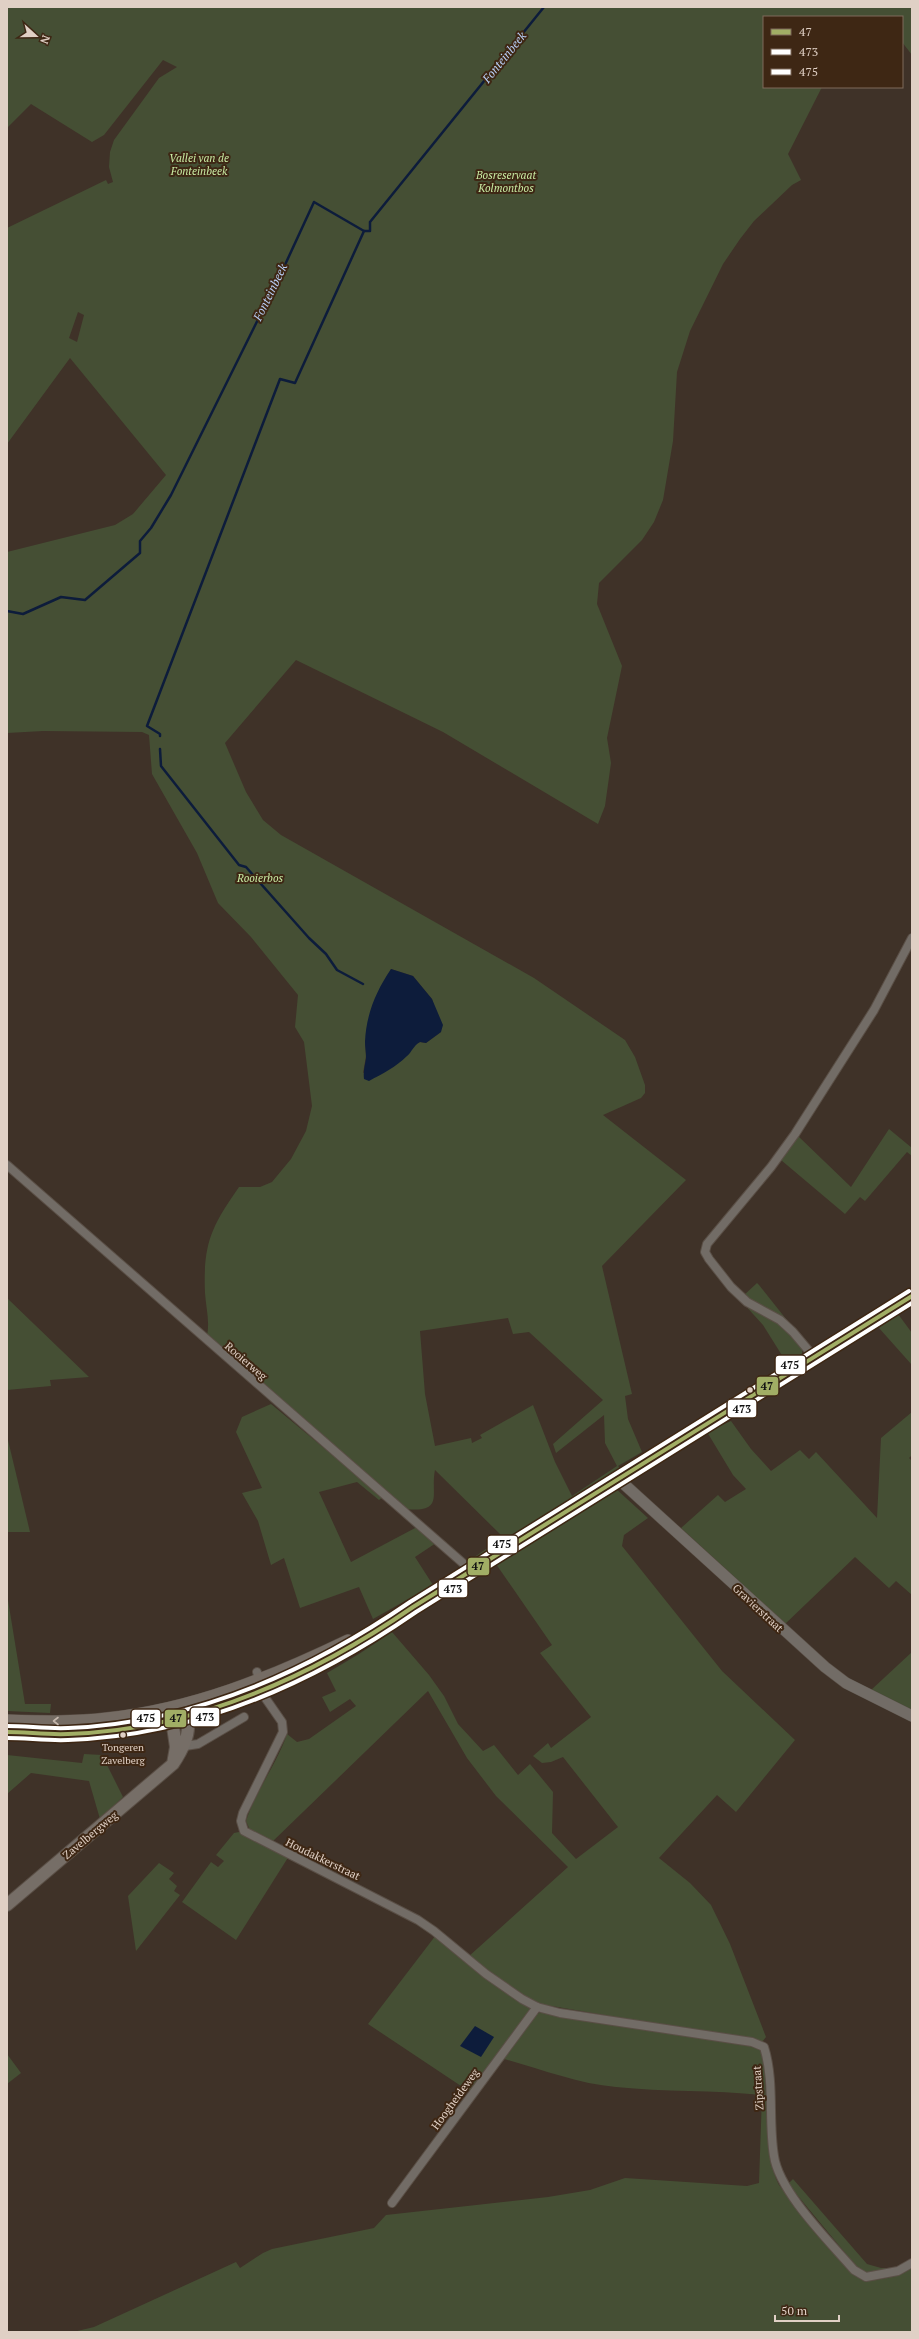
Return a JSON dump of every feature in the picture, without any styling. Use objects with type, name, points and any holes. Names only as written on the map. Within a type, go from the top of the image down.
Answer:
[{"type":"main road","points":[[7,1721],[107,1719],[182,1712],[260,1681],[300,1676],[335,1658],[388,1625],[413,1607],[912,1296]]},
{"type":"main road","points":[[7,1732],[66,1734],[94,1732],[172,1720],[182,1712]]},
{"type":"main road","name":"Zavelbergweg","points":[[7,1905],[173,1764],[187,1729],[182,1712]]},
{"type":"main road","points":[[172,1720],[180,1747]]},
{"type":"street","points":[[814,1357],[793,1332],[780,1320],[747,1302],[731,1287],[705,1252],[707,1244],[771,1167],[795,1134],[874,1010],[912,938]]},
{"type":"street","name":"Rooierweg","points":[[7,1165],[472,1570]]},
{"type":"street","name":"Gravierstraat","points":[[620,1478],[630,1490],[825,1667],[859,1690],[912,1716]]},
{"type":"street","name":"Houdakkerstraat","points":[[260,1681],[282,1722],[283,1732],[243,1813],[241,1821],[244,1831],[381,1900],[434,1930],[481,1970],[537,2007]]},
{"type":"street","points":[[180,1747],[198,1744],[244,1717]]},
{"type":"street","name":"Hoogheideweg","points":[[392,2203],[537,2007]]},
{"type":"street","name":"Zipstraat","points":[[537,2007],[560,2013],[752,2042],[764,2047],[770,2098],[774,2156],[786,2187],[854,2270],[866,2277],[898,2271],[912,2263]]},
{"type":"green space","points":[[7,7],[912,7],[912,55],[903,43],[903,16],[763,16],[763,88],[821,88],[788,154],[801,180],[792,185],[754,221],[740,239],[723,264],[690,331],[677,372],[673,441],[663,500],[654,522],[642,540],[599,583],[597,604],[622,666],[607,738],[611,763],[605,806],[598,824],[443,732],[296,660],[225,743],[246,792],[263,820],[281,835],[534,978],[625,1040],[635,1057],[645,1085],[645,1093],[641,1098],[603,1115],[686,1180],[602,1266],[632,1394],[625,1396],[628,1419],[642,1452],[618,1466],[622,1470],[476,1561],[473,1558],[503,1537],[435,1470],[434,1494],[431,1505],[426,1508],[406,1509],[207,1336],[208,1314],[205,1293],[206,1261],[207,1248],[215,1225],[239,1187],[260,1187],[272,1182],[291,1159],[306,1131],[312,1106],[304,1042],[295,1027],[298,995],[251,937],[218,903],[197,853],[152,774],[149,735],[142,732],[43,731],[7,733],[7,552],[115,525],[133,514],[166,475],[70,358],[7,444],[7,228],[106,180],[108,184],[113,182],[109,167],[110,152],[114,140],[159,78],[177,67],[163,60],[104,135],[92,142],[31,104],[7,128]],"holes":[[[78,312],[84,315],[77,342],[69,338]],[[391,969],[413,976],[432,999],[441,1032],[426,1043],[420,1042],[363,1073],[366,1056],[365,1041]],[[508,1318],[513,1334],[529,1332],[603,1400],[553,1444],[556,1453],[604,1415],[605,1443],[617,1466],[572,1496],[555,1462],[533,1405],[480,1435],[482,1438],[472,1443],[471,1438],[435,1446],[425,1394],[420,1331]]]},
{"type":"green space","points":[[889,1129],[912,1148],[912,1156],[907,1152],[865,1201],[860,1197],[845,1214],[781,1160],[798,1136],[851,1187]]},
{"type":"green space","points":[[757,1283],[759,1285],[794,1329],[743,1296]]},
{"type":"green space","points":[[7,1298],[89,1377],[50,1380],[51,1386],[7,1390]]},
{"type":"green space","points":[[743,1303],[777,1321],[802,1347],[802,1356],[788,1365],[763,1325]]},
{"type":"green space","points":[[898,1314],[912,1333],[912,1365],[879,1328]]},
{"type":"green space","points":[[271,1404],[383,1497],[379,1500],[357,1482],[319,1492],[351,1562],[417,1527],[436,1543],[415,1557],[433,1585],[373,1619],[359,1587],[300,1608],[284,1558],[271,1565],[258,1521],[242,1493],[262,1488],[236,1432],[242,1417]]},
{"type":"green space","points":[[912,1412],[912,1455],[909,1458],[912,1461],[912,1595],[896,1581],[889,1588],[855,1557],[784,1625],[681,1528],[718,1495],[725,1502],[746,1489],[733,1475],[707,1432],[731,1421],[751,1449],[771,1471],[800,1450],[809,1459],[816,1452],[877,1518],[881,1438]]},
{"type":"green space","points":[[7,1436],[30,1532],[7,1532]]},
{"type":"green space","points":[[615,1488],[648,1518],[624,1535],[622,1546],[722,1671],[795,1740],[736,1812],[717,1795],[659,1858],[690,1883],[711,1905],[730,1944],[766,2037],[762,2042],[540,2004],[526,1998],[468,1957],[568,1867],[496,1796],[467,1758],[428,1691],[272,1842],[250,1830],[246,1821],[255,1799],[278,1756],[287,1734],[297,1742],[309,1739],[356,1706],[350,1699],[330,1712],[322,1697],[336,1691],[327,1673],[392,1632],[429,1675],[444,1696],[458,1724],[483,1751],[494,1745],[518,1775],[530,1764],[553,1792],[552,1833],[576,1859],[618,1827],[563,1757],[551,1762],[542,1763],[533,1756],[548,1743],[551,1748],[591,1717],[540,1653],[552,1645],[496,1564]]},
{"type":"green space","points":[[7,1594],[25,1704],[51,1704],[50,1713],[7,1711]]},
{"type":"green space","points":[[912,1652],[912,1712],[870,1691]]},
{"type":"green space","points":[[84,1754],[102,1755],[123,1797],[100,1819],[89,1781],[31,1773],[7,1794],[7,1755],[82,1763]]},
{"type":"green space","points":[[239,1832],[289,1856],[236,1940],[182,1902],[211,1862],[218,1867],[224,1861],[216,1855],[234,1833]]},
{"type":"green space","points":[[159,1863],[174,1873],[169,1879],[177,1886],[174,1891],[180,1895],[136,1951],[128,1896]]},
{"type":"green space","points":[[436,1935],[533,2008],[470,2092],[368,2024]]},
{"type":"green space","points":[[541,2012],[758,2045],[764,2055],[768,2141],[774,2173],[779,2185],[850,2272],[858,2277],[874,2280],[881,2279],[889,2277],[912,2266],[912,2332],[73,2332],[94,2327],[236,2262],[240,2268],[272,2249],[374,2228],[386,2215],[548,2197],[590,2190],[625,2178],[747,2186],[759,2183],[762,2095],[725,2092],[634,2089],[602,2085],[588,2083],[504,2059],[537,2014]]},
{"type":"green space","points":[[7,2054],[21,2073],[7,2084]]},
{"type":"green space","points":[[793,2179],[867,2264],[881,2268],[895,2268],[879,2274],[861,2272],[788,2184]]},
{"type":"water","points":[[391,969],[413,976],[432,999],[443,1025],[441,1032],[426,1043],[420,1042],[398,1064],[369,1081],[364,1079],[367,1022],[376,995]]},
{"type":"water","points":[[475,2026],[494,2037],[481,2057],[460,2046]]},
{"type":"waterway","name":"Fonteinbeek","points":[[7,611],[23,614],[61,597],[85,600],[140,553],[140,541],[151,528],[171,495],[284,267],[314,202],[364,231],[370,231],[370,222],[544,7]]},
{"type":"waterway","points":[[160,736],[160,734],[147,726],[280,379],[295,383],[364,231]]},
{"type":"waterway","points":[[160,749],[161,766],[239,865],[246,867],[309,938],[326,954],[337,970],[363,984]]},
{"type":"transit line","name":"475","points":[[7,1726],[68,1728],[114,1724],[160,1716],[204,1704],[248,1689],[290,1671],[331,1651],[371,1627],[909,1291]]},
{"type":"transit line","name":"47","points":[[7,1732],[68,1734],[115,1730],[161,1722],[205,1711],[249,1696],[292,1677],[374,1633],[413,1607],[912,1296]]},
{"type":"transit line","name":"473","points":[[7,1738],[68,1740],[115,1736],[161,1728],[207,1716],[251,1701],[294,1683],[377,1638],[416,1612],[912,1303]]},
{"type":"place","name":"Tongeren Zavelberg","points":[[123,1735]]},
{"type":"park label","name":"Vallei van de Fonteinbeek","points":[[199,164]]},
{"type":"park label","name":"Bosreservaat Kolmontbos","points":[[506,181]]},
{"type":"park label","name":"Rooierbos","points":[[260,878]]}]
